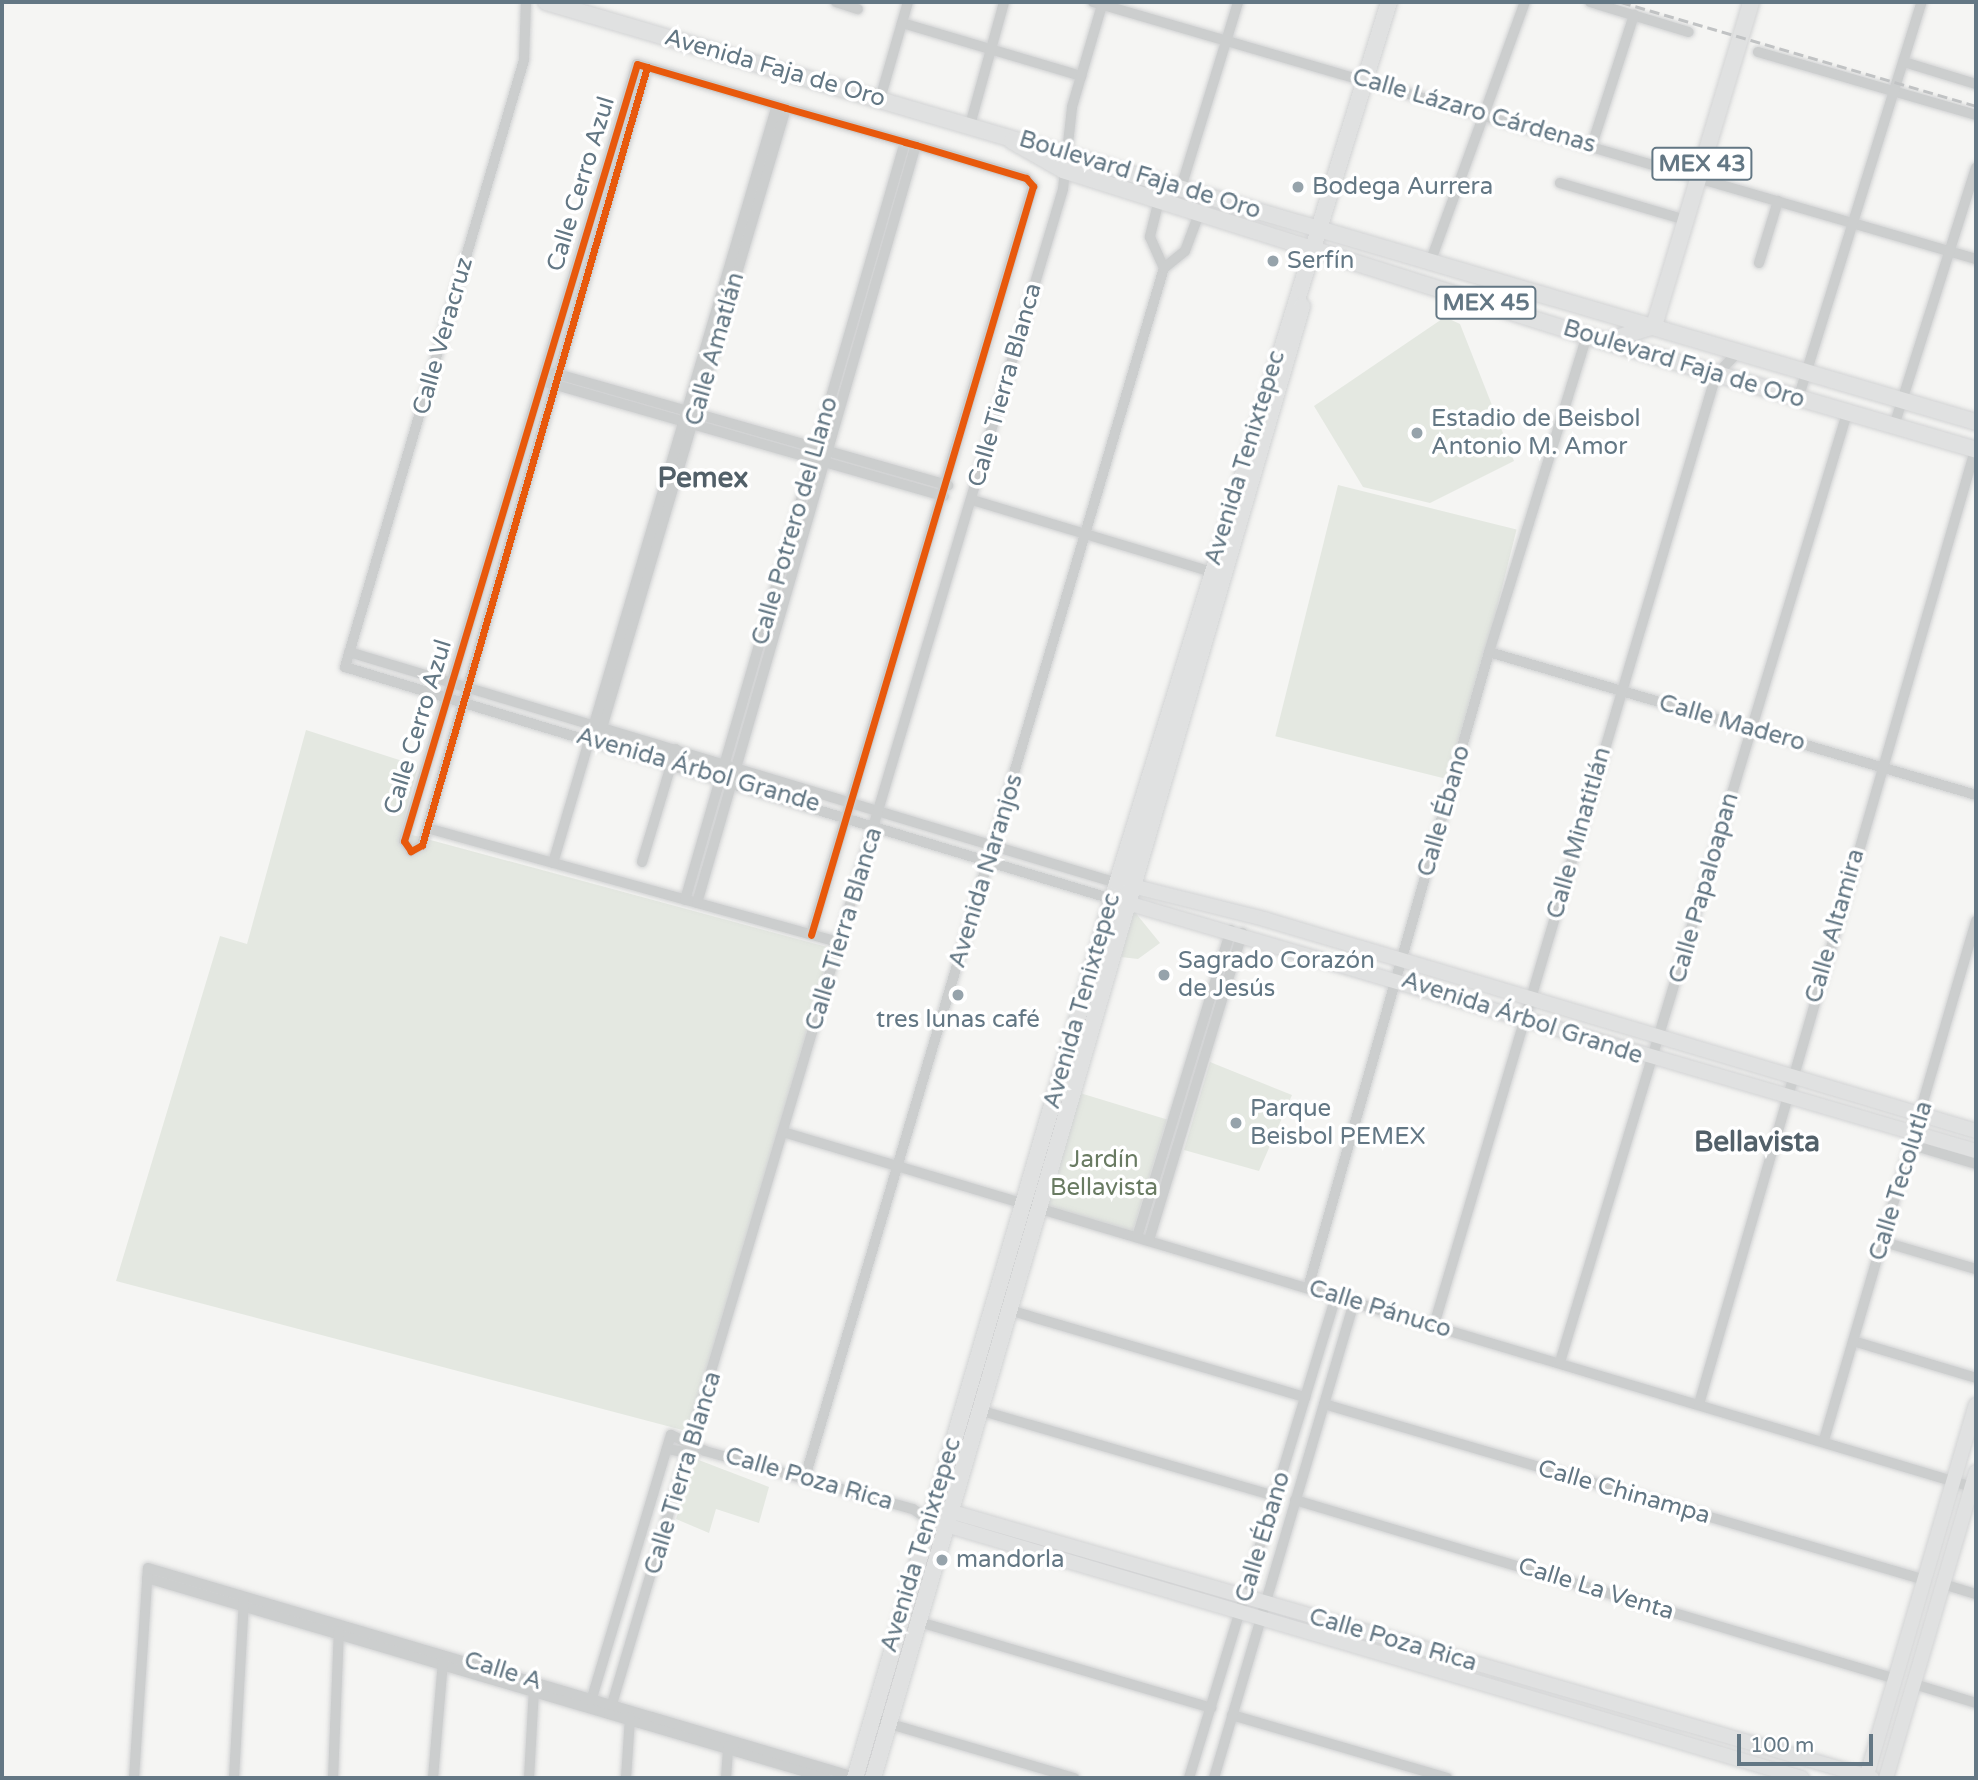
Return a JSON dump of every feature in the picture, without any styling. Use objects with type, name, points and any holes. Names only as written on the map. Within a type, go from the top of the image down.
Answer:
[{"type":"main road","name":"Avenida Faja de Oro","points":[[546,2],[1005,135]]},
{"type":"main road","name":"Avenida Tenixtepec","points":[[873,1778],[878,1721],[939,1516],[1023,1203],[1114,891],[1170,733],[1389,2]]},
{"type":"main road","name":"MEX 43","points":[[1654,327],[1751,2]]},
{"type":"main road","name":"Boulevard Faja de Oro","points":[[1005,135],[1976,422]]},
{"type":"main road","name":"Boulevard Faja de Oro","points":[[1005,135],[1063,170],[1314,247],[1587,336],[1976,450]]},
{"type":"main road","points":[[1587,336],[1622,341],[1654,327]]},
{"type":"main road","name":"Avenida Tenixtepec","points":[[856,1778],[916,1621],[939,1516],[979,1410],[1134,887],[1170,733]]},
{"type":"street","name":"Calle Veracruz","points":[[345,667],[524,60],[526,2]]},
{"type":"street","points":[[836,2],[858,9]]},
{"type":"street","points":[[880,99],[908,2]]},
{"type":"street","points":[[970,125],[1004,2]]},
{"type":"street","points":[[1176,205],[1238,2]]},
{"type":"street","points":[[1431,260],[1525,2]]},
{"type":"street","points":[[1590,2],[1689,32]]},
{"type":"street","points":[[1798,399],[1922,2]]},
{"type":"street","name":"Calle Lázaro Cárdenas","points":[[1099,3],[1976,259]]},
{"type":"street","name":"Calle Tierra Blanca","points":[[611,1709],[972,500],[1063,170],[1063,152],[1099,3]]},
{"type":"street","points":[[1592,145],[1634,15]]},
{"type":"street","points":[[902,23],[1081,76]]},
{"type":"street","points":[[1758,52],[1976,115]]},
{"type":"street","points":[[1903,62],[1976,84]]},
{"type":"street","points":[[642,66],[911,144],[1033,186],[944,496],[811,935]]},
{"type":"street","name":"Calle Cerro Azul","points":[[642,66],[602,222],[427,828],[418,850],[405,847],[436,733],[545,370],[642,66]]},
{"type":"street","name":"Calle Amatlán","points":[[590,742],[602,728],[781,106]]},
{"type":"street","name":"Calle Potrero del Llano","points":[[685,900],[816,447],[911,144]]},
{"type":"street","name":"Calle Potrero del Llano","points":[[697,903],[828,450],[911,144]]},
{"type":"street","points":[[1894,426],[1976,168]]},
{"type":"street","points":[[1560,183],[1686,219]]},
{"type":"street","points":[[1159,200],[1150,237],[1164,268]]},
{"type":"street","points":[[1759,263],[1778,201]]},
{"type":"street","name":"Avenida Naranjos","points":[[806,1475],[1164,268],[1185,251],[1200,212]]},
{"type":"street","points":[[591,219],[602,222]]},
{"type":"street","name":"Calle Ébano","points":[[1308,1287],[1489,652],[1587,336]]},
{"type":"street","name":"Calle Minatitlán","points":[[1434,1325],[1532,1000],[1619,690],[1716,375],[1739,352]]},
{"type":"street","points":[[545,370],[947,485]]},
{"type":"street","points":[[542,381],[944,496]]},
{"type":"street","name":"Calle Papaloapan","points":[[1560,1362],[1661,1038],[1750,729],[1847,413]]},
{"type":"street","name":"Calle Amatlán","points":[[552,863],[590,742],[591,724],[688,423]]},
{"type":"street","name":"Calle Altamira","points":[[1699,1404],[1880,767],[1976,450]]},
{"type":"street","points":[[972,500],[1218,574]]},
{"type":"street","points":[[498,528],[513,532]]},
{"type":"street","name":"Calle Madero","points":[[1489,652],[1976,795]]},
{"type":"street","name":"Avenida Árbol Grande","points":[[349,653],[994,845],[1114,891],[1129,904],[1237,931],[1398,978],[1527,1017],[1654,1060],[1786,1097],[1914,1140],[1976,1151]]},
{"type":"street","name":"Avenida Árbol Grande","points":[[345,667],[590,742],[848,814],[990,859],[1114,891],[1134,887],[1403,961],[1976,1131]]},
{"type":"street","points":[[436,733],[453,738]]},
{"type":"street","points":[[642,862],[676,749]]},
{"type":"street","points":[[430,754],[447,759]]},
{"type":"street","points":[[427,828],[838,943]]},
{"type":"street","points":[[703,836],[715,839]]},
{"type":"street","name":"Calle Tecolutla","points":[[1824,1440],[1922,1114],[1976,921]]},
{"type":"street","points":[[1137,1237],[1237,931]]},
{"type":"street","points":[[1149,1240],[1237,931]]},
{"type":"street","name":"Calle Pánuco","points":[[783,1132],[1824,1440],[1954,1481],[1975,1482]]},
{"type":"street","points":[[1914,1140],[1976,1164]]},
{"type":"street","points":[[1884,1241],[1976,1269]]},
{"type":"street","name":"Calle Ébano","points":[[1189,1778],[1336,1296]]},
{"type":"street","name":"Calle Ébano","points":[[1214,1778],[1354,1301]]},
{"type":"street","points":[[1009,1310],[1305,1397]]},
{"type":"street","points":[[1853,1341],[1976,1378]]},
{"type":"street","name":"Calle Chinampa","points":[[1324,1404],[1925,1580]]},
{"type":"street","points":[[1869,1778],[1976,1405]]},
{"type":"street","points":[[979,1410],[1275,1496]]},
{"type":"street","name":"Calle Tierra Blanca","points":[[589,1709],[671,1435],[693,1441]]},
{"type":"street","name":"Calle Poza Rica","points":[[693,1441],[705,1451],[806,1475],[1261,1619],[1801,1778]]},
{"type":"street","points":[[667,1449],[689,1455]]},
{"type":"street","name":"Calle Poza Rica","points":[[689,1455],[705,1451]]},
{"type":"street","points":[[1886,1778],[1975,1482]]},
{"type":"street","name":"Calle La Venta","points":[[1295,1500],[1896,1679]]},
{"type":"street","name":"Calle Poza Rica","points":[[939,1516],[1265,1602],[1869,1778]]},
{"type":"street","name":"Calle A","points":[[134,1778],[148,1573],[439,1664],[592,1698],[611,1709],[630,1715],[856,1778]]},
{"type":"street","points":[[1943,1584],[1976,1594]]},
{"type":"street","points":[[234,1778],[244,1601]]},
{"type":"street","name":"Calle A","points":[[244,1601],[340,1623],[452,1656],[589,1709],[611,1709]]},
{"type":"street","points":[[916,1621],[1211,1708]]},
{"type":"street","points":[[333,1778],[340,1623]]},
{"type":"street","points":[[433,1778],[439,1664],[452,1656]]},
{"type":"street","points":[[1914,1684],[1976,1703]]},
{"type":"street","points":[[528,1778],[535,1686]]},
{"type":"street","points":[[1550,1704],[1557,1687]]},
{"type":"street","points":[[1586,1714],[1594,1698]]},
{"type":"street","points":[[1232,1714],[1447,1778]]},
{"type":"street","points":[[626,1778],[630,1715]]},
{"type":"street","points":[[878,1721],[1074,1778]]},
{"type":"street","points":[[726,1778],[728,1744]]},
{"type":"street","name":"Calle A","points":[[728,1744],[826,1778]]},
{"type":"green space","name":"Estadio de Beisbol Antonio M. Amor","points":[[1445,317],[1460,324],[1514,461],[1430,503],[1363,487],[1314,406]]},
{"type":"green space","points":[[1338,485],[1517,530],[1454,781],[1275,736]]},
{"type":"green space","points":[[306,730],[418,766],[401,832],[831,948],[690,1432],[116,1281],[220,936],[247,944]]},
{"type":"green space","points":[[1134,911],[1160,943],[1138,959],[1121,957]]},
{"type":"green space","name":"Parque Beisbol PEMEX","points":[[1210,1062],[1292,1095],[1259,1171],[1184,1150]]},
{"type":"green space","name":"Jardín Bellavista","points":[[1080,1093],[1167,1120],[1132,1233],[1045,1207]]},
{"type":"green space","points":[[696,1459],[769,1487],[759,1523],[716,1509],[709,1533],[676,1519]]},
{"type":"railway","points":[[1621,2],[1976,106]]},
{"type":"cycle path","points":[[647,67],[422,845],[411,851],[404,841],[637,64],[1026,178],[1033,186],[811,935]]},
{"type":"place","name":"Bodega Aurrera","points":[[1298,187]]},
{"type":"place","name":"Serfín","points":[[1273,261]]},
{"type":"place","name":"Estadio de Beisbol Antonio M. Amor","points":[[1417,433]]},
{"type":"place","name":"Sagrado Corazón de Jesús","points":[[1164,975]]},
{"type":"place","name":"tres lunas café","points":[[958,995]]},
{"type":"place","name":"Parque Beisbol PEMEX","points":[[1236,1123]]},
{"type":"place","name":"mandorla","points":[[942,1560]]},
{"type":"district","name":"Pemex","points":[[703,478]]},
{"type":"district","name":"Bellavista","points":[[1757,1142]]}]
